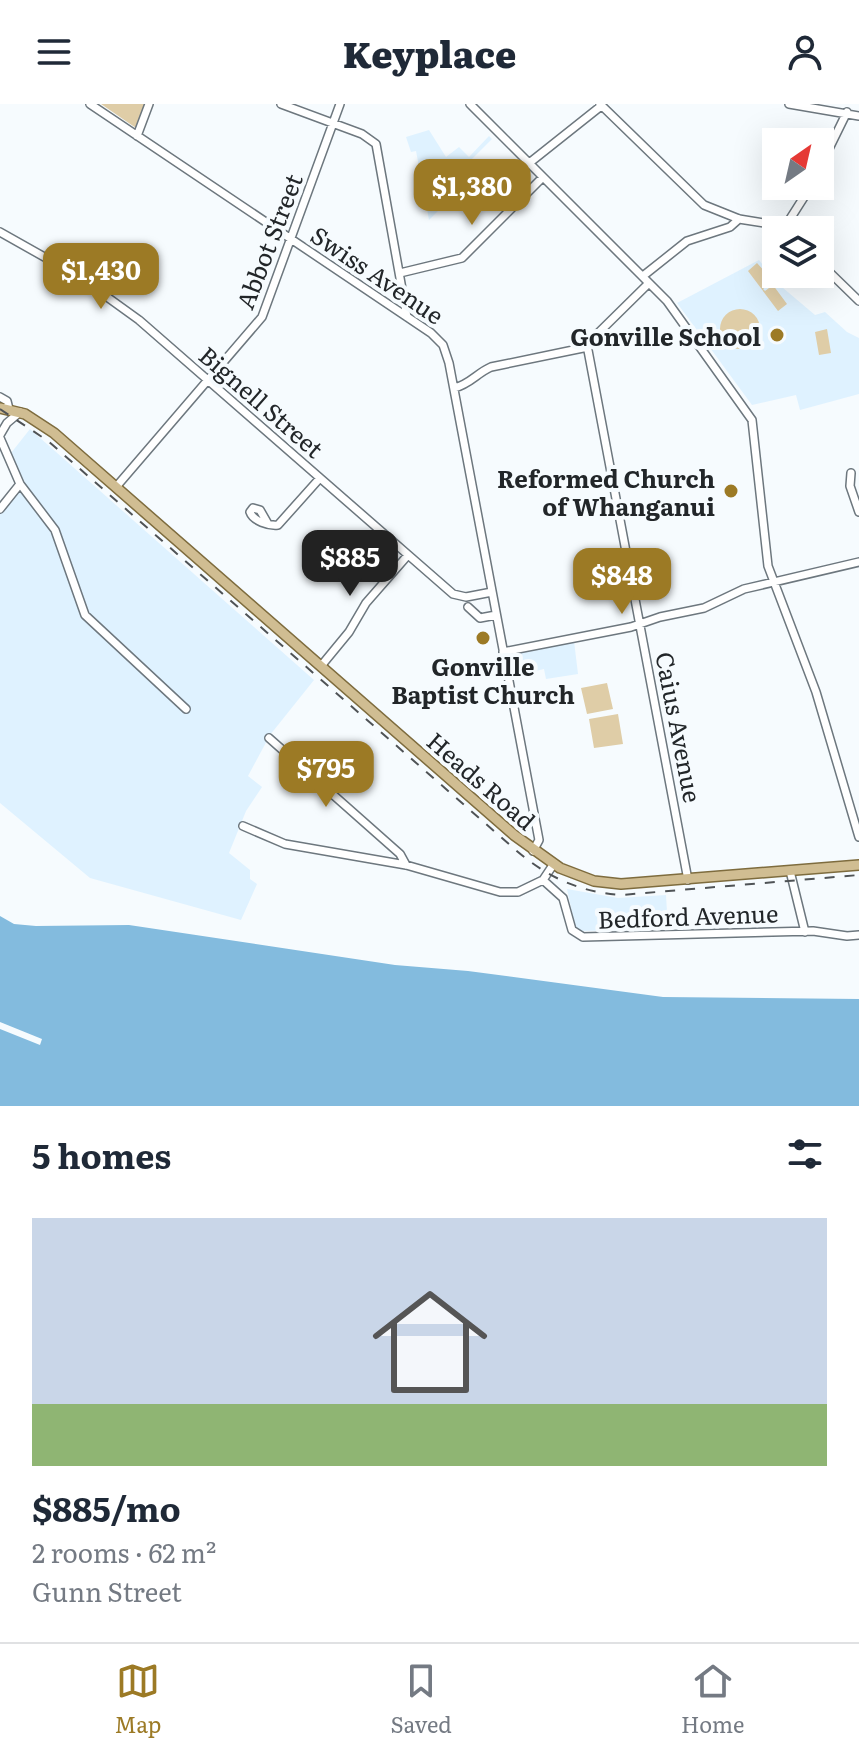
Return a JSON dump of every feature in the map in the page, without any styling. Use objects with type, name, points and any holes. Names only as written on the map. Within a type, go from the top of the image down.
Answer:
[{"type":"main road","name":"Heads Road","points":[[4,409],[20,412],[54,433],[533,851],[553,865],[584,878],[621,884],[859,865]]},
{"type":"street","name":"Swiss Avenue","points":[[90,104],[436,336],[443,345],[454,388]]},
{"type":"street","points":[[137,136],[149,104]]},
{"type":"street","points":[[281,104],[362,134],[376,144],[407,317]]},
{"type":"street","name":"Abbot Street","points":[[116,487],[262,317],[340,104]]},
{"type":"street","points":[[470,104],[670,306],[752,420],[767,555],[773,582],[816,692],[859,837]]},
{"type":"street","points":[[789,104],[859,116]]},
{"type":"street","points":[[528,164],[600,105],[695,198],[739,219],[762,223]]},
{"type":"street","points":[[834,138],[847,112]]},
{"type":"street","points":[[400,273],[462,258],[542,178]]},
{"type":"street","points":[[533,851],[539,840],[454,388],[464,386],[491,367],[576,350],[587,345],[646,280],[687,241],[730,227],[739,219]]},
{"type":"street","name":"Bignell Street","points":[[0,232],[78,276],[139,320],[453,594],[466,597],[492,592]]},
{"type":"street","points":[[834,277],[859,301]]},
{"type":"street","name":"Caius Avenue","points":[[587,345],[688,880]]},
{"type":"street","points":[[0,397],[7,401],[4,409]]},
{"type":"street","points":[[20,412],[7,423],[0,436],[20,484],[55,530],[85,615],[186,709]]},
{"type":"street","points":[[851,473],[850,486],[859,512]]},
{"type":"street","points":[[268,524],[278,525],[282,522],[320,478]]},
{"type":"street","points":[[0,509],[20,484]]},
{"type":"street","points":[[321,666],[349,632],[366,603],[408,555]]},
{"type":"street","points":[[503,652],[640,625],[660,617],[704,608],[744,589],[859,562]]},
{"type":"street","points":[[468,607],[480,618],[496,615]]},
{"type":"street","points":[[269,738],[400,854],[406,865]]},
{"type":"street","points":[[243,826],[285,844],[406,865],[500,892],[518,892],[543,880],[553,865]]},
{"type":"street","name":"Bedford Avenue","points":[[790,871],[805,932]]},
{"type":"street","name":"Bedford Avenue","points":[[543,880],[563,898],[574,932],[580,937],[805,932],[859,935]]},
{"type":"shaded area","points":[[101,104],[145,104],[136,128]]},
{"type":"shaded area","points":[[429,130],[446,157],[459,147],[469,157],[489,136],[492,139],[469,162],[487,180],[460,201],[453,196],[429,220],[416,151],[411,152],[406,137]]},
{"type":"shaded area","name":"Gonville School","points":[[759,260],[762,264],[762,288],[783,288],[815,315],[825,312],[847,332],[859,338],[859,394],[800,410],[796,395],[752,405],[677,303]]},
{"type":"shaded area","points":[[757,263],[762,268],[762,288],[765,291],[775,288],[787,304],[778,311],[748,271]]},
{"type":"shaded area","points":[[740,309],[754,315],[760,329],[754,343],[740,349],[726,343],[720,329],[726,315]]},
{"type":"shaded area","points":[[827,329],[831,353],[819,355],[815,332]]},
{"type":"shaded area","points":[[30,429],[314,680],[270,735],[248,776],[262,787],[246,811],[229,853],[250,870],[250,879],[257,884],[241,920],[90,878],[0,803],[0,514],[25,483],[11,453]]},
{"type":"shaded area","points":[[574,641],[578,674],[546,679],[544,669],[514,676],[510,654]]},
{"type":"shaded area","points":[[607,683],[613,709],[587,714],[581,688]]},
{"type":"shaded area","points":[[618,714],[623,744],[594,748],[589,719]]},
{"type":"shaded area","points":[[567,889],[618,898],[666,895],[668,929],[579,931],[575,926]]},
{"type":"water","points":[[0,916],[14,924],[36,926],[129,925],[395,965],[468,971],[663,997],[859,999],[859,1106],[0,1106]]},
{"type":"pier","points":[[0,1022],[42,1039],[40,1045],[0,1029]]},
{"type":"railway","points":[[0,409],[48,441],[518,852],[553,876],[592,891],[621,895],[859,875]]},
{"type":"place","name":"Gonville School","points":[[777,335]]},
{"type":"place","name":"Reformed Church of Whanganui","points":[[731,491]]},
{"type":"place","name":"Gonville Baptist Church","points":[[483,638]]}]
